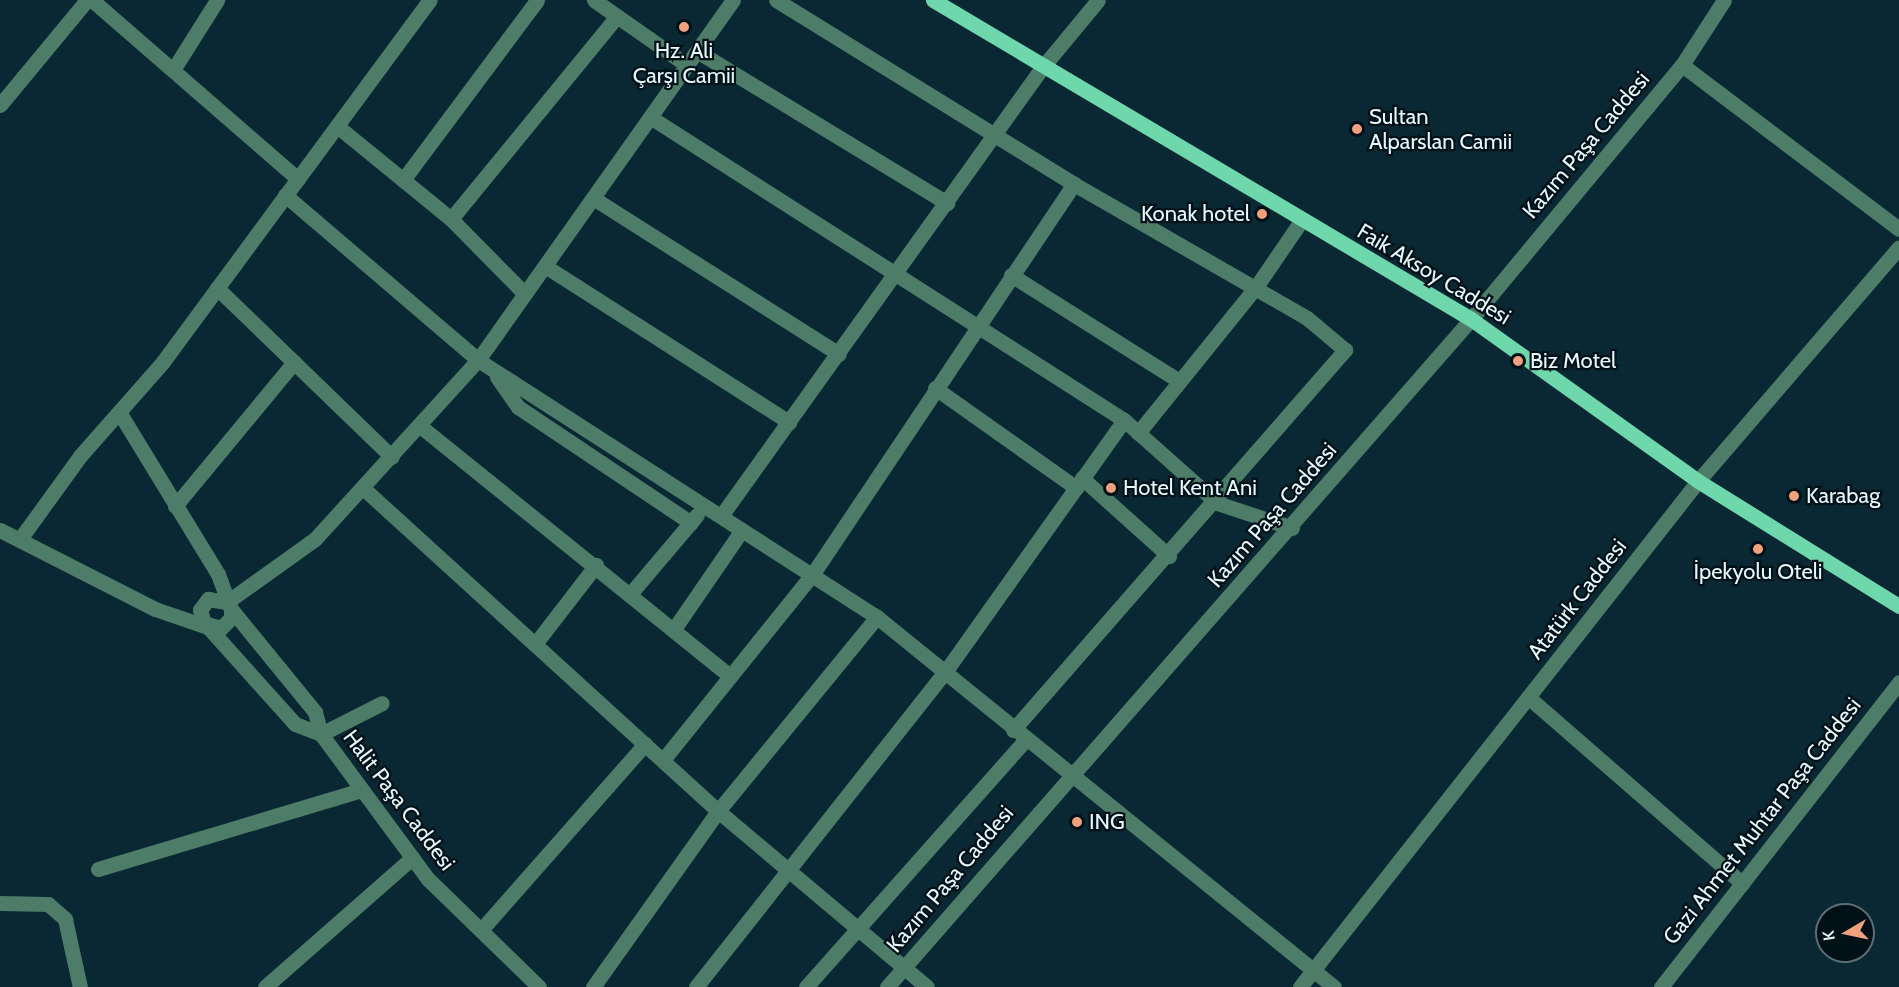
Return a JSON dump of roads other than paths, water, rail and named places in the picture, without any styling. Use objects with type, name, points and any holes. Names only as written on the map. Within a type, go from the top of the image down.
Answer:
[{"type":"main road","name":"Faik Aksoy Caddesi","points":[[933,0],[1041,69],[1471,320],[1698,481],[1899,606]]},
{"type":"street","points":[[0,105],[87,0]]},
{"type":"street","points":[[92,0],[297,179]]},
{"type":"street","points":[[172,70],[217,0]]},
{"type":"street","points":[[20,539],[217,288],[430,0]]},
{"type":"street","points":[[403,180],[537,0]]},
{"type":"street","points":[[594,0],[687,65]]},
{"type":"street","points":[[229,605],[214,597],[203,604],[201,617],[208,627],[227,624],[229,605],[315,538],[392,457],[478,360],[733,0]]},
{"type":"street","points":[[776,0],[1074,184],[1307,318],[1345,350],[1217,503],[1013,729]]},
{"type":"street","points":[[721,516],[899,273],[1041,69],[1098,0]]},
{"type":"street","name":"Kazım Paşa Caddesi","points":[[887,987],[1072,771],[1292,528],[1471,320],[1682,65],[1724,0]]},
{"type":"street","points":[[451,219],[617,16]]},
{"type":"street","points":[[697,51],[947,203]]},
{"type":"street","points":[[1682,65],[1899,229]]},
{"type":"street","points":[[650,117],[978,323],[1124,420],[1217,503],[1292,528]]},
{"type":"street","points":[[337,126],[451,219],[525,294]]},
{"type":"street","points":[[663,760],[812,575],[978,323],[1074,184]]},
{"type":"street","points":[[285,195],[478,360],[877,616],[1013,729],[1072,771],[1334,987]]},
{"type":"street","points":[[593,198],[839,354]]},
{"type":"street","points":[[1138,433],[1256,287],[1301,220]]},
{"type":"street","name":"Atatürk Caddesi","points":[[1300,987],[1698,481],[1899,247]]},
{"type":"street","points":[[545,266],[789,422]]},
{"type":"street","points":[[1011,275],[1179,381]]},
{"type":"street","points":[[217,288],[392,457]]},
{"type":"street","points":[[174,506],[294,362]]},
{"type":"street","points":[[492,369],[518,406],[691,523]]},
{"type":"street","points":[[935,388],[1079,483],[1168,556]]},
{"type":"street","points":[[119,412],[174,506],[218,574],[229,605],[315,712],[321,734],[382,703]]},
{"type":"street","points":[[696,987],[945,672],[1124,420]]},
{"type":"street","points":[[420,426],[631,593],[730,676]]},
{"type":"street","points":[[363,488],[718,811],[927,987]]},
{"type":"street","points":[[631,593],[705,506]]},
{"type":"street","name":"Halit Paşa Caddesi","points":[[1,528],[155,609],[208,627],[295,724],[321,734],[412,858],[539,987]]},
{"type":"street","points":[[674,629],[742,530]]},
{"type":"street","points":[[535,644],[596,565]]},
{"type":"street","points":[[592,987],[718,811],[877,616]]},
{"type":"street","name":"Gazi Ahmet Muhtar Paşa Caddesi","points":[[1661,987],[1899,682]]},
{"type":"street","points":[[1528,698],[1742,883]]},
{"type":"street","points":[[806,987],[1026,739]]},
{"type":"street","points":[[481,930],[645,744]]},
{"type":"street","points":[[98,869],[360,790]]},
{"type":"street","points":[[265,987],[412,858]]},
{"type":"street","points":[[0,903],[48,904],[65,919],[80,987]]},
{"type":"place","name":"Hz. Ali Çarşı Camii","points":[[684,27]]},
{"type":"place","name":"Sultan Alparslan Camii","points":[[1357,129]]},
{"type":"place","name":"Konak hotel","points":[[1262,214]]},
{"type":"place","name":"Biz Motel","points":[[1518,361]]},
{"type":"place","name":"Hotel Kent Ani","points":[[1111,488]]},
{"type":"place","name":"Karabag","points":[[1794,496]]},
{"type":"place","name":"İpekyolu Oteli","points":[[1758,549]]},
{"type":"place","name":"ING","points":[[1077,822]]}]
